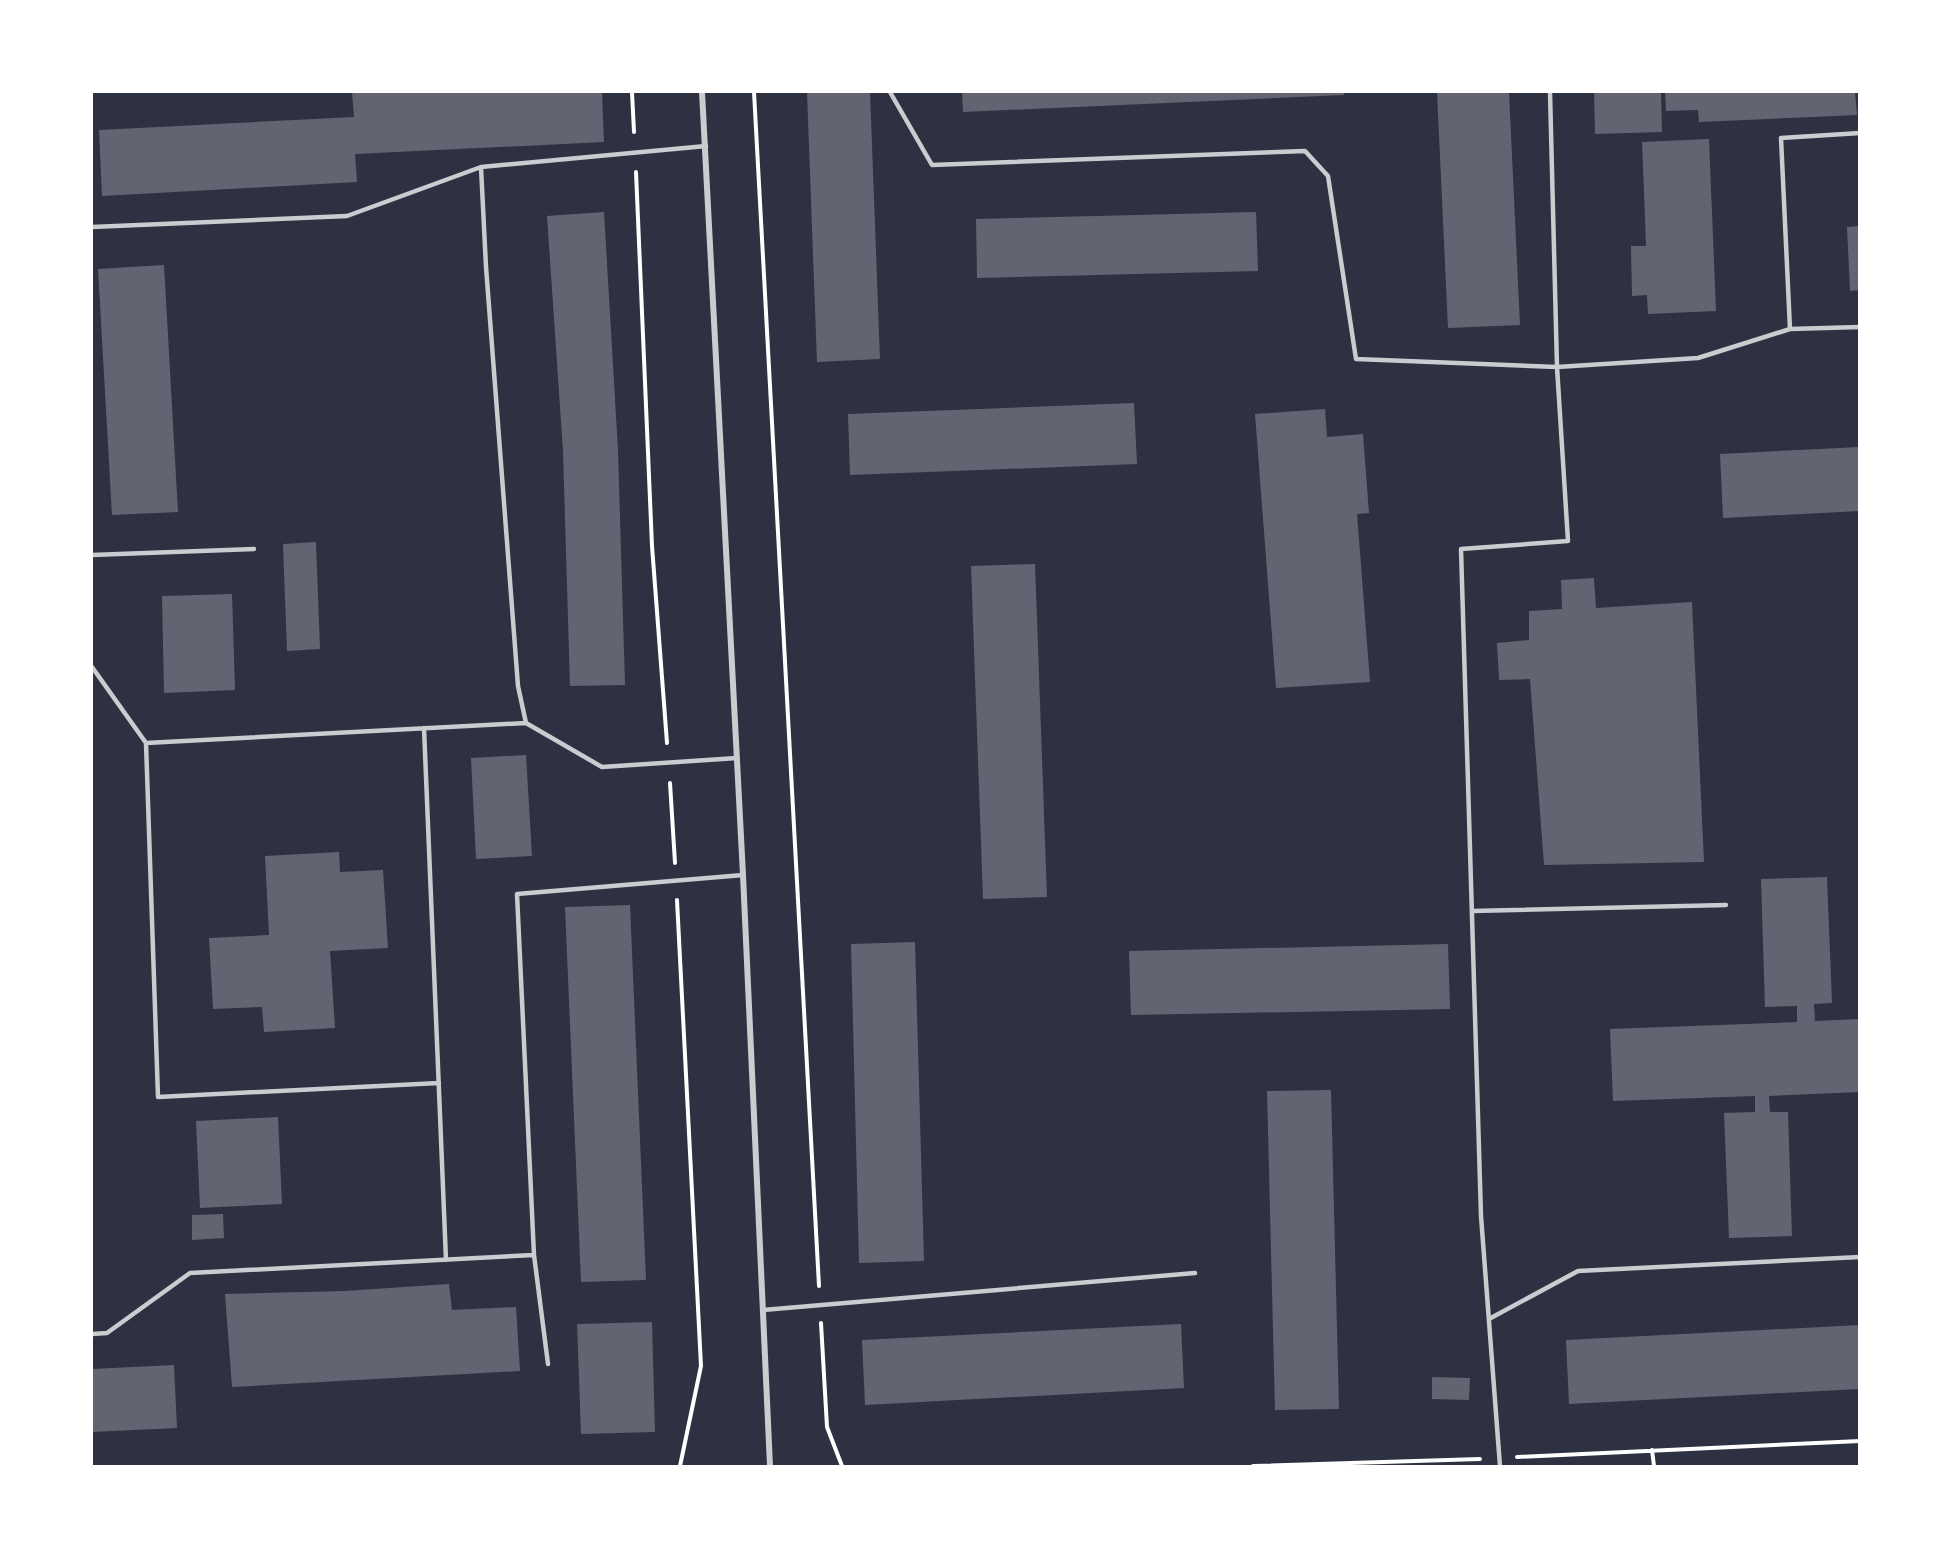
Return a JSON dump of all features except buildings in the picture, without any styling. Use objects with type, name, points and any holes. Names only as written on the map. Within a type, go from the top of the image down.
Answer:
[{"type":"street","points":[[702,92],[770,1467]]},
{"type":"lane","points":[[890,92],[932,165],[1305,151],[1328,176],[1356,359],[1557,367],[1698,358],[1790,329],[1860,327]]},
{"type":"lane","points":[[1500,1467],[1481,1216],[1461,549],[1568,541],[1557,367],[1550,92]]},
{"type":"lane","points":[[1790,329],[1781,138],[1860,133]]},
{"type":"lane","points":[[92,227],[347,216],[481,167],[706,146]]},
{"type":"lane","points":[[481,167],[486,267],[518,686],[526,723]]},
{"type":"lane","points":[[92,555],[254,549]]},
{"type":"lane","points":[[92,668],[146,742],[158,1097],[440,1083]]},
{"type":"lane","points":[[146,742],[526,723],[602,768],[736,758]]},
{"type":"lane","points":[[424,728],[446,1260]]},
{"type":"lane","points":[[548,1364],[534,1255],[517,894],[742,875]]},
{"type":"lane","points":[[1472,911],[1726,905]]},
{"type":"lane","points":[[92,1334],[107,1333],[190,1273],[534,1255]]},
{"type":"lane","points":[[1489,1319],[1578,1271],[1860,1257]]},
{"type":"lane","points":[[764,1310],[1195,1273]]},
{"type":"path","points":[[754,92],[827,1427],[842,1467]]},
{"type":"path","points":[[1253,1467],[1860,1442]]},
{"type":"path","points":[[1652,1450],[1653,1467]]}]
